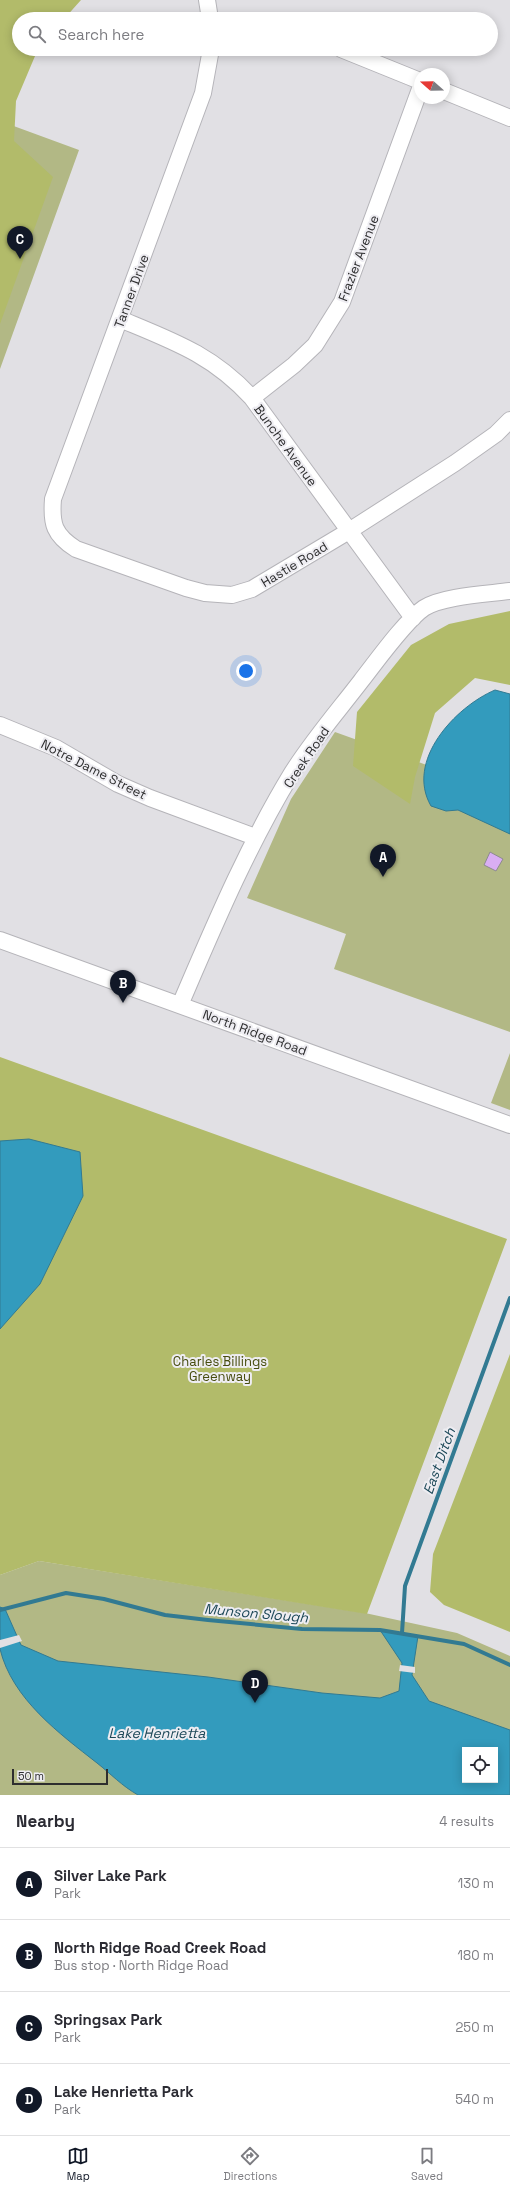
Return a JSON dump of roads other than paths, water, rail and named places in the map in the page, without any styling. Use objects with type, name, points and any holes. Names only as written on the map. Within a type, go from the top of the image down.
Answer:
[{"type":"street","points":[[207,0],[209,12]]},
{"type":"street","name":"Tanner Drive","points":[[56,532],[52,518],[54,499],[203,93],[210,56]]},
{"type":"street","points":[[358,56],[414,79]]},
{"type":"street","points":[[450,93],[510,118]]},
{"type":"street","name":"Frazier Avenue","points":[[252,398],[294,365],[315,344],[342,302],[415,104]]},
{"type":"street","name":"Bunche Avenue","points":[[120,319],[199,353],[237,382],[252,398],[413,618]]},
{"type":"street","name":"Hastie Road","points":[[56,532],[67,543],[76,548],[178,586],[205,594],[232,595],[252,589],[349,531],[455,463],[496,434],[510,420]]},
{"type":"street","name":"Creek Road","points":[[180,1005],[219,913],[255,837],[293,772],[377,660],[413,618],[425,608],[444,601],[510,591]]},
{"type":"street","name":"Notre Dame Street","points":[[0,725],[56,748],[118,784],[150,798],[255,837]]},
{"type":"street","name":"North Ridge Road","points":[[0,940],[510,1125]]},
{"type":"water","points":[[495,690],[510,694],[510,834],[458,810],[446,811],[431,806],[425,789],[424,771],[429,754],[438,738],[450,722],[464,709]]},
{"type":"water","points":[[29,1139],[80,1152],[83,1196],[40,1284],[0,1329],[0,1141]]},
{"type":"water","name":"Lake Henrietta","points":[[0,1607],[5,1609],[21,1645],[58,1661],[208,1677],[322,1693],[380,1698],[399,1691],[402,1663],[380,1630],[418,1636],[412,1675],[429,1701],[510,1730],[510,1795],[138,1795],[122,1784],[68,1740],[39,1714],[15,1684],[6,1667],[0,1649]]},
{"type":"waterway","name":"East Ditch","points":[[402,1633],[405,1586],[510,1298]]},
{"type":"waterway","name":"Munson Slough","points":[[0,1610],[66,1593],[104,1599],[165,1615],[302,1629],[380,1630],[464,1644],[510,1665]]},
{"type":"place","name":"Springsax Park","points":[[20,259]]},
{"type":"place","name":"Silver Lake Park","points":[[383,877]]},
{"type":"place","name":"North Ridge Road Creek Road","points":[[123,1003]]},
{"type":"place","name":"Lake Henrietta Park","points":[[255,1703]]},
{"type":"park label","name":"Charles Billings Greenway","points":[[220,1368]]}]
